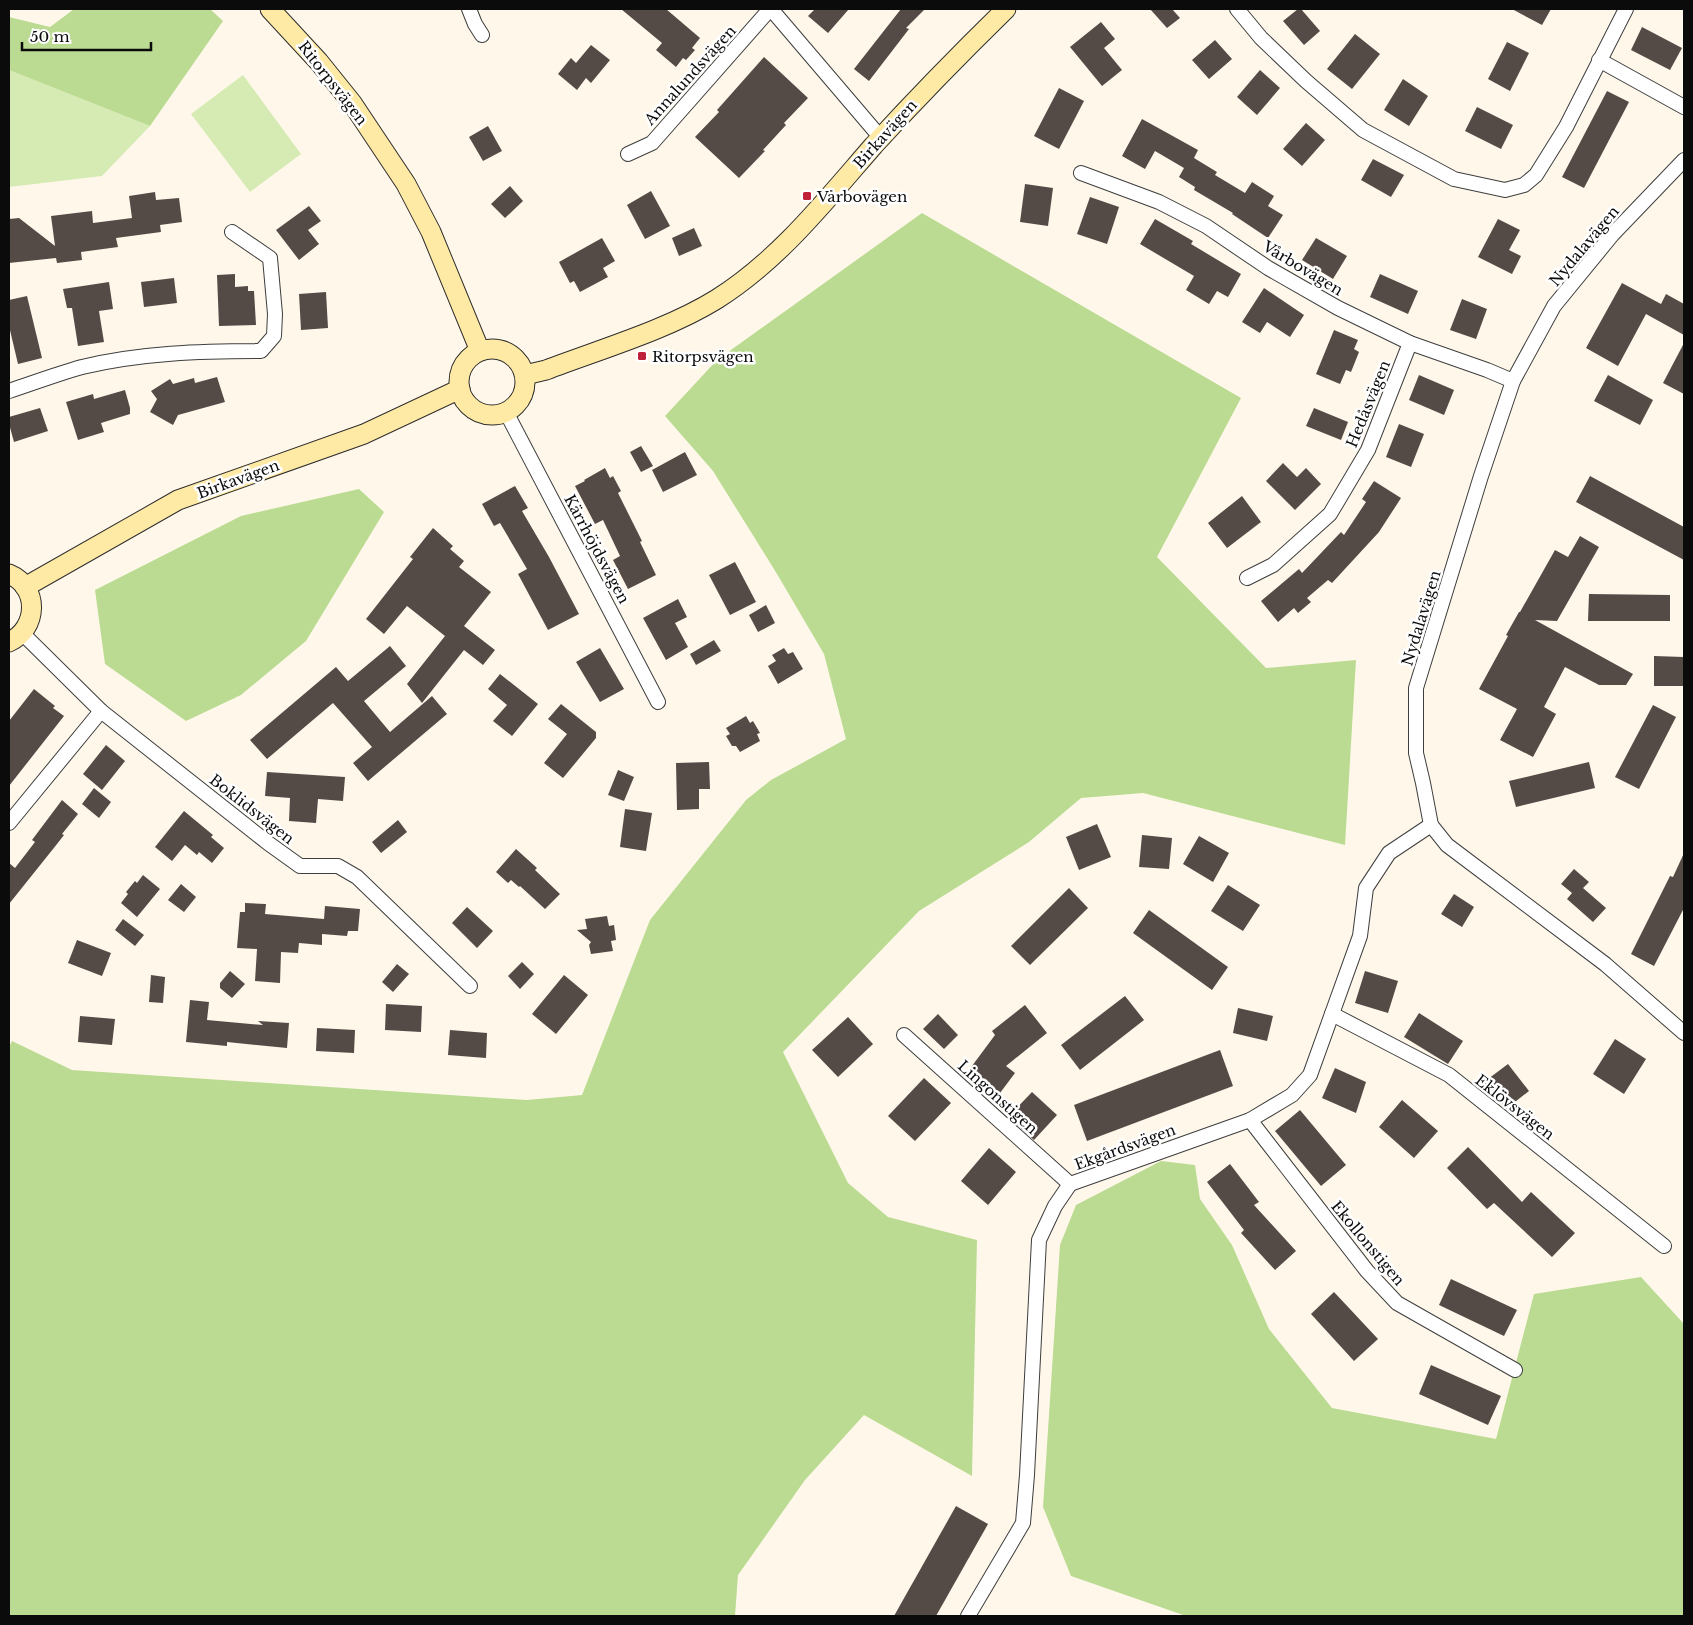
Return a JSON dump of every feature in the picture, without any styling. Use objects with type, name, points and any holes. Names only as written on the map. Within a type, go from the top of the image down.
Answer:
[{"type":"street","name":"Ritorpsvägen","points":[[270,9],[319,62],[352,103],[406,184],[431,232],[480,351]]},
{"type":"street","points":[[469,9],[474,24],[482,35]]},
{"type":"street","name":"Annalundsvägen","points":[[628,154],[652,143],[771,9],[880,138]]},
{"type":"street","name":"Birkavägen","points":[[525,375],[546,370],[672,322],[717,299],[767,261],[808,220],[880,138],[944,70],[1006,9]]},
{"type":"street","points":[[1237,9],[1261,38],[1293,69],[1363,130],[1454,179],[1505,190],[1524,185],[1536,175],[1566,127],[1626,9]]},
{"type":"street","points":[[1600,60],[1684,107]]},
{"type":"street","name":"Nydalavägen","points":[[1684,160],[1612,235],[1554,306],[1512,381],[1416,688],[1416,753],[1424,783],[1431,825],[1447,845],[1605,964],[1684,1032]]},
{"type":"street","name":"Vårbovägen","points":[[1081,173],[1159,202],[1206,226],[1268,268],[1338,308],[1410,342],[1512,381]]},
{"type":"street","points":[[9,391],[82,368],[157,355],[261,351],[274,336],[275,314],[270,258],[232,232]]},
{"type":"street","name":"Hedåsvägen","points":[[1247,578],[1273,564],[1330,514],[1368,450],[1410,342]]},
{"type":"street","points":[[493,349],[508,353],[519,363],[525,375],[524,394],[517,405],[506,412],[493,416],[481,414],[468,405],[460,389],[460,374],[463,366],[467,360],[480,351],[493,349]]},
{"type":"street","name":"Birkavägen","points":[[25,587],[178,500],[364,434],[460,389]]},
{"type":"street","name":"Kärrhöjdsvägen","points":[[506,412],[658,702]]},
{"type":"street","points":[[9,574],[19,580],[25,587],[31,600],[32,611],[30,621],[16,638]]},
{"type":"street","name":"Boklidsvägen","points":[[16,638],[102,711],[268,843],[300,866],[338,866],[357,877],[470,986]]},
{"type":"street","points":[[9,823],[102,711]]},
{"type":"street","name":"Ekgårdsvägen","points":[[968,1616],[1023,1523],[1039,1240],[1055,1206],[1070,1184],[1250,1120],[1292,1095],[1310,1075],[1360,936],[1366,888],[1389,853],[1431,825]]},
{"type":"street","name":"Eklövsvägen","points":[[1332,1014],[1449,1075],[1664,1246]]},
{"type":"street","name":"Lingonstigen","points":[[904,1035],[1070,1184]]},
{"type":"street","name":"Ekollonstigen","points":[[1250,1120],[1367,1271],[1397,1303],[1515,1370]]},
{"type":"green space","points":[[74,9],[210,9],[223,21],[150,126],[9,70],[9,17],[50,27]]},
{"type":"green space","points":[[9,70],[150,126],[102,176],[9,187]]},
{"type":"green space","points":[[243,75],[301,154],[250,192],[191,114]]},
{"type":"green space","points":[[922,213],[1241,398],[1157,557],[1266,668],[1356,660],[1345,845],[1143,793],[1081,798],[1029,842],[919,911],[783,1052],[848,1183],[888,1217],[977,1240],[972,1476],[864,1415],[805,1480],[738,1575],[735,1616],[9,1616],[9,1047],[12,1041],[72,1070],[527,1100],[582,1095],[650,920],[746,800],[771,780],[846,739],[824,654],[713,471],[665,416],[717,360]]},
{"type":"green space","points":[[359,489],[384,512],[306,641],[241,695],[186,721],[105,664],[95,590],[241,516]]},
{"type":"green space","points":[[1161,1161],[1195,1165],[1200,1199],[1232,1245],[1269,1329],[1332,1408],[1496,1439],[1534,1294],[1641,1277],[1684,1324],[1684,1616],[1186,1616],[1071,1576],[1043,1507],[1060,1245],[1076,1205]]},
{"type":"building","points":[[621,9],[666,9],[700,38],[692,48],[695,50],[686,60],[683,58],[676,67],[656,50],[662,43]]},
{"type":"building","points":[[815,9],[849,9],[828,33],[808,16]]},
{"type":"building","points":[[901,9],[925,9],[906,28],[909,29],[869,81],[854,69]]},
{"type":"building","points":[[1150,9],[1172,9],[1180,18],[1167,28]]},
{"type":"building","points":[[1298,9],[1301,9],[1320,31],[1304,45],[1283,21]]},
{"type":"building","points":[[1512,9],[1551,9],[1542,25]]},
{"type":"building","points":[[1101,22],[1115,39],[1104,48],[1122,70],[1102,86],[1070,47]]},
{"type":"building","points":[[1642,27],[1682,48],[1670,70],[1631,50]]},
{"type":"building","points":[[1355,34],[1380,54],[1352,89],[1327,69]]},
{"type":"building","points":[[1215,40],[1232,59],[1209,79],[1192,60]]},
{"type":"building","points":[[1507,42],[1529,53],[1510,91],[1488,79]]},
{"type":"building","points":[[591,45],[610,60],[591,83],[586,78],[577,90],[558,74],[571,58],[576,63]]},
{"type":"building","points":[[764,57],[808,98],[784,123],[786,125],[763,150],[765,151],[739,178],[695,137],[719,112],[717,110]]},
{"type":"building","points":[[1260,70],[1280,88],[1257,115],[1237,97]]},
{"type":"building","points":[[1403,79],[1428,96],[1409,126],[1384,110]]},
{"type":"building","points":[[1059,88],[1084,101],[1059,149],[1034,136]]},
{"type":"building","points":[[1607,91],[1629,102],[1584,188],[1562,177]]},
{"type":"building","points":[[1477,107],[1513,125],[1501,149],[1465,131]]},
{"type":"building","points":[[1142,119],[1198,150],[1194,158],[1217,172],[1215,175],[1245,193],[1252,182],[1274,196],[1268,206],[1283,215],[1268,238],[1233,213],[1194,190],[1195,187],[1179,177],[1184,168],[1155,151],[1145,169],[1122,156]]},
{"type":"building","points":[[1306,123],[1325,140],[1302,166],[1283,149]]},
{"type":"building","points":[[488,126],[502,151],[483,161],[469,137]]},
{"type":"building","points":[[1373,159],[1404,175],[1391,197],[1361,180]]},
{"type":"building","points":[[1025,184],[1053,188],[1048,226],[1020,222]]},
{"type":"building","points":[[510,186],[523,201],[505,218],[491,204]]},
{"type":"building","points":[[651,191],[670,226],[645,239],[627,205]]},
{"type":"building","points":[[155,192],[156,200],[179,198],[182,222],[160,225],[161,232],[116,238],[118,247],[81,252],[82,260],[57,263],[56,258],[9,263],[9,219],[19,218],[55,246],[51,216],[92,211],[93,223],[132,218],[129,196]]},
{"type":"building","points":[[1090,197],[1119,207],[1107,244],[1077,234]]},
{"type":"building","points":[[309,206],[321,221],[308,230],[319,244],[299,260],[276,230]]},
{"type":"building","points":[[1155,219],[1193,241],[1191,244],[1241,274],[1228,297],[1217,291],[1209,304],[1186,290],[1194,276],[1140,244]]},
{"type":"building","points":[[1498,219],[1520,230],[1509,250],[1521,256],[1512,274],[1478,257]]},
{"type":"building","points":[[694,228],[702,246],[679,256],[672,238]]},
{"type":"building","points":[[602,238],[615,261],[603,268],[608,277],[580,292],[574,281],[570,283],[559,262]]},
{"type":"building","points":[[1316,238],[1347,256],[1333,279],[1302,260]]},
{"type":"building","points":[[235,274],[235,287],[248,286],[248,291],[254,291],[256,325],[219,326],[217,275]]},
{"type":"building","points":[[1380,274],[1418,291],[1408,314],[1370,297]]},
{"type":"building","points":[[174,278],[177,303],[144,307],[141,282]]},
{"type":"building","points":[[109,282],[113,309],[99,311],[104,342],[78,346],[72,308],[67,308],[63,289]]},
{"type":"building","points":[[1622,283],[1661,304],[1666,294],[1684,304],[1684,335],[1646,314],[1618,366],[1586,348]]},
{"type":"building","points":[[1264,288],[1304,315],[1290,337],[1267,322],[1260,333],[1242,322]]},
{"type":"building","points":[[326,292],[328,328],[301,330],[299,294]]},
{"type":"building","points":[[27,296],[42,358],[18,364],[9,326],[9,300]]},
{"type":"building","points":[[1462,299],[1487,309],[1476,339],[1450,330]]},
{"type":"building","points":[[1334,330],[1358,340],[1354,349],[1359,352],[1351,372],[1346,370],[1340,384],[1316,374]]},
{"type":"building","points":[[1684,343],[1684,394],[1663,383]]},
{"type":"building","points":[[1419,375],[1454,390],[1444,415],[1409,400]]},
{"type":"building","points":[[1608,375],[1653,400],[1640,425],[1594,401]]},
{"type":"building","points":[[217,377],[225,402],[178,415],[173,425],[150,412],[157,399],[151,391],[170,379],[173,384],[194,378],[195,383]]},
{"type":"building","points":[[125,390],[130,414],[101,423],[104,432],[78,440],[66,402],[93,394],[94,399]]},
{"type":"building","points":[[40,408],[48,431],[14,442],[9,417]]},
{"type":"building","points":[[1314,408],[1348,422],[1341,440],[1306,426]]},
{"type":"building","points":[[1399,424],[1424,434],[1411,467],[1386,457]]},
{"type":"building","points":[[641,446],[653,466],[641,472],[630,452]]},
{"type":"building","points":[[685,452],[697,475],[663,492],[652,470]]},
{"type":"building","points":[[1283,463],[1297,477],[1306,468],[1321,484],[1295,510],[1266,481]]},
{"type":"building","points":[[605,468],[610,478],[613,476],[621,491],[618,493],[642,541],[640,542],[656,575],[628,589],[613,560],[620,556],[603,520],[595,524],[575,486]]},
{"type":"building","points":[[1590,476],[1684,527],[1684,560],[1576,502]]},
{"type":"building","points":[[1374,481],[1401,498],[1379,532],[1332,583],[1328,580],[1307,598],[1311,602],[1298,613],[1294,608],[1278,622],[1261,601],[1299,569],[1302,573],[1341,532],[1344,535],[1366,502],[1362,499]]},
{"type":"building","points":[[515,486],[528,508],[522,511],[579,614],[548,630],[518,574],[527,569],[500,523],[494,526],[482,504]]},
{"type":"building","points":[[1242,496],[1261,522],[1227,548],[1208,523]]},
{"type":"building","points":[[433,528],[453,546],[450,549],[464,561],[459,567],[491,592],[464,626],[495,650],[483,665],[464,650],[422,703],[407,684],[445,636],[407,606],[384,634],[366,619],[413,559],[410,557]]},
{"type":"building","points":[[1580,536],[1599,547],[1557,621],[1535,620],[1633,674],[1626,685],[1599,685],[1565,667],[1544,707],[1556,714],[1533,757],[1500,740],[1517,709],[1479,689],[1508,636],[1506,635],[1555,550],[1568,557]]},
{"type":"building","points":[[735,562],[756,602],[730,615],[709,575]]},
{"type":"building","points":[[1589,594],[1670,595],[1670,621],[1588,621]]},
{"type":"building","points":[[678,599],[687,617],[675,623],[688,647],[666,660],[643,618]]},
{"type":"building","points":[[766,605],[775,623],[758,632],[749,615]]},
{"type":"building","points":[[714,640],[721,651],[696,665],[690,654]]},
{"type":"building","points":[[390,646],[406,666],[364,701],[390,732],[432,696],[447,714],[368,781],[353,763],[372,747],[333,703],[267,759],[250,740],[336,667],[348,681]]},
{"type":"building","points":[[600,648],[624,689],[600,702],[576,662]]},
{"type":"building","points":[[784,648],[788,654],[793,652],[803,669],[778,684],[768,666],[776,661],[772,655]]},
{"type":"building","points":[[1654,656],[1684,657],[1684,686],[1654,686]]},
{"type":"building","points":[[500,674],[538,704],[512,736],[493,721],[507,705],[488,689]]},
{"type":"building","points":[[34,689],[64,716],[9,786],[9,721]]},
{"type":"building","points":[[561,704],[596,732],[596,738],[563,778],[544,763],[567,734],[548,719]]},
{"type":"building","points":[[1653,705],[1676,717],[1639,789],[1615,777]]},
{"type":"building","points":[[746,716],[750,723],[753,721],[760,733],[757,734],[760,741],[740,752],[736,746],[732,746],[726,736],[730,734],[726,728]]},
{"type":"building","points":[[106,745],[125,761],[102,790],[83,774]]},
{"type":"building","points":[[709,762],[710,789],[699,789],[699,809],[677,810],[676,763]]},
{"type":"building","points":[[1589,762],[1595,788],[1516,807],[1509,781]]},
{"type":"building","points":[[618,770],[634,777],[624,801],[608,795]]},
{"type":"building","points":[[267,772],[345,777],[343,801],[318,799],[316,823],[289,821],[290,798],[265,796]]},
{"type":"building","points":[[94,788],[111,802],[99,818],[82,804]]},
{"type":"building","points":[[62,800],[78,814],[62,834],[64,835],[9,904],[9,863],[15,868],[35,842],[32,840]]},
{"type":"building","points":[[625,809],[652,813],[646,851],[620,847]]},
{"type":"building","points":[[184,811],[213,835],[211,837],[224,848],[212,863],[199,852],[197,855],[185,845],[172,861],[155,847]]},
{"type":"building","points":[[398,820],[407,832],[381,853],[372,842]]},
{"type":"building","points":[[1097,824],[1111,857],[1079,870],[1066,837]]},
{"type":"building","points":[[1142,835],[1172,838],[1169,869],[1139,867]]},
{"type":"building","points":[[1199,836],[1229,853],[1213,882],[1183,864]]},
{"type":"building","points":[[516,849],[537,868],[535,870],[560,894],[545,909],[520,886],[511,880],[508,883],[496,872]]},
{"type":"building","points":[[1684,853],[1684,908],[1654,966],[1631,954],[1670,876],[1673,877]]},
{"type":"building","points":[[1574,869],[1589,882],[1583,888],[1606,908],[1593,922],[1567,899],[1572,893],[1561,884]]},
{"type":"building","points":[[143,875],[160,889],[137,917],[121,903],[128,894],[126,892]]},
{"type":"building","points":[[181,884],[196,897],[184,912],[168,900]]},
{"type":"building","points":[[1228,885],[1260,905],[1243,931],[1211,911]]},
{"type":"building","points":[[1069,888],[1088,908],[1030,965],[1011,946]]},
{"type":"building","points":[[1454,894],[1474,907],[1462,927],[1441,914]]},
{"type":"building","points":[[245,903],[266,904],[265,914],[324,919],[325,906],[360,909],[358,931],[348,931],[347,936],[322,934],[322,945],[299,943],[298,953],[281,952],[280,983],[255,981],[257,949],[237,948],[240,912],[245,912]]},
{"type":"building","points":[[467,907],[493,931],[477,948],[452,923]]},
{"type":"building","points":[[1149,910],[1228,967],[1212,990],[1133,933]]},
{"type":"building","points":[[607,916],[609,926],[614,925],[616,940],[611,941],[613,951],[591,954],[589,945],[591,942],[577,930],[587,929],[585,919]]},
{"type":"building","points":[[123,919],[144,935],[135,946],[115,930]]},
{"type":"building","points":[[77,940],[111,953],[102,976],[68,963]]},
{"type":"building","points":[[522,962],[534,974],[520,989],[508,976]]},
{"type":"building","points":[[397,964],[409,974],[393,992],[382,982]]},
{"type":"building","points":[[230,971],[245,984],[232,998],[220,988],[220,983]]},
{"type":"building","points":[[1365,971],[1398,981],[1388,1013],[1355,1003]]},
{"type":"building","points":[[151,975],[165,977],[163,1003],[149,1002]]},
{"type":"building","points":[[564,975],[588,995],[556,1034],[532,1014]]},
{"type":"building","points":[[1125,996],[1144,1020],[1080,1070],[1061,1045]]},
{"type":"building","points":[[190,1000],[209,1002],[207,1020],[263,1025],[258,1021],[289,1023],[287,1048],[227,1042],[227,1046],[186,1042]]},
{"type":"building","points":[[386,1004],[422,1006],[421,1032],[385,1030]]},
{"type":"building","points":[[1025,1005],[1047,1033],[1006,1066],[1015,1073],[1000,1093],[969,1070],[995,1035],[992,1031]]},
{"type":"building","points":[[1238,1008],[1273,1016],[1267,1041],[1233,1033]]},
{"type":"building","points":[[1419,1013],[1463,1041],[1448,1064],[1404,1037]]},
{"type":"building","points":[[938,1014],[958,1035],[944,1049],[923,1029]]},
{"type":"building","points":[[80,1016],[115,1019],[112,1045],[78,1042]]},
{"type":"building","points":[[848,1017],[873,1044],[838,1077],[812,1050]]},
{"type":"building","points":[[317,1028],[355,1030],[354,1053],[316,1051]]},
{"type":"building","points":[[450,1030],[487,1033],[486,1058],[448,1055]]},
{"type":"building","points":[[1615,1039],[1646,1059],[1624,1094],[1593,1074]]},
{"type":"building","points":[[1220,1050],[1233,1086],[1087,1141],[1074,1105]]},
{"type":"building","points":[[1508,1064],[1529,1091],[1506,1109],[1484,1082]]},
{"type":"building","points":[[1335,1068],[1366,1082],[1356,1113],[1322,1098]]},
{"type":"building","points":[[924,1078],[951,1103],[915,1141],[888,1116]]},
{"type":"building","points":[[1032,1092],[1057,1115],[1034,1140],[1008,1117]]},
{"type":"building","points":[[1402,1100],[1438,1131],[1414,1158],[1379,1127]]},
{"type":"building","points":[[1300,1110],[1346,1165],[1321,1186],[1275,1131]]},
{"type":"building","points":[[1468,1147],[1522,1202],[1531,1192],[1575,1233],[1552,1257],[1494,1203],[1487,1209],[1447,1168]]},
{"type":"building","points":[[989,1148],[1016,1172],[988,1205],[961,1181]]},
{"type":"building","points":[[1230,1164],[1259,1202],[1254,1205],[1296,1251],[1275,1270],[1241,1233],[1244,1230],[1207,1182]]},
{"type":"building","points":[[1451,1279],[1517,1310],[1504,1336],[1439,1305]]},
{"type":"building","points":[[1334,1292],[1378,1339],[1354,1361],[1311,1314]]},
{"type":"building","points":[[1431,1365],[1501,1396],[1488,1425],[1419,1394]]},
{"type":"building","points":[[956,1506],[988,1524],[936,1616],[894,1616]]},
{"type":"place","name":"Vårbovägen","points":[[807,196]]},
{"type":"place","name":"Ritorpsvägen","points":[[642,356]]}]
